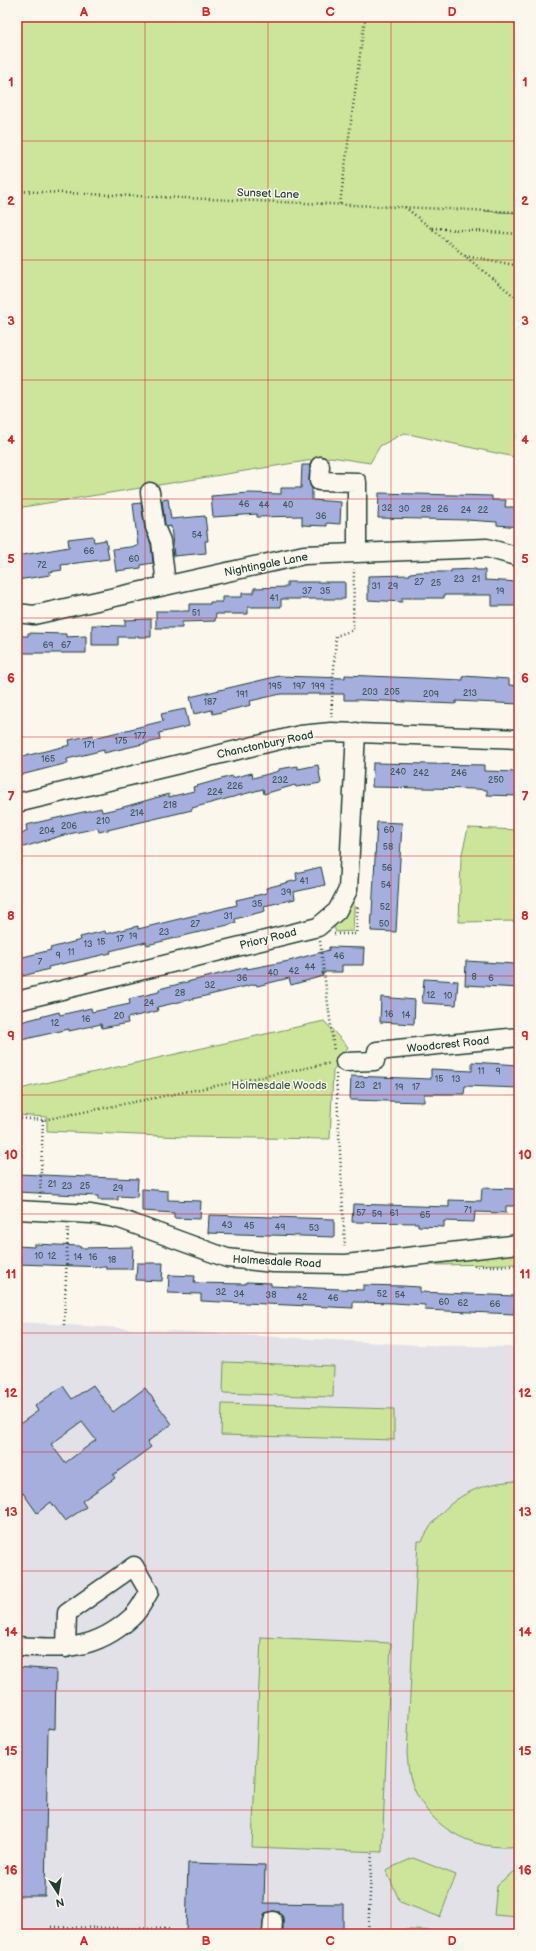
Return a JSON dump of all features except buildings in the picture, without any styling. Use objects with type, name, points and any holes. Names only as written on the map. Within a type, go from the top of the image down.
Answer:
[{"type":"street","points":[[320,466],[320,480],[357,482],[356,552]]},
{"type":"street","points":[[150,492],[155,526],[161,541],[166,585]]},
{"type":"street","name":"Nightingale Lane","points":[[17,613],[34,615],[304,555],[487,548],[519,557]]},
{"type":"street","name":"Chanctonbury Road","points":[[17,803],[300,735],[331,732],[356,732],[519,739]]},
{"type":"street","name":"Priory Road","points":[[17,1001],[318,927],[337,911],[348,890],[356,732]]},
{"type":"street","name":"Woodcrest Road","points":[[340,1062],[375,1062],[377,1051],[519,1036]]},
{"type":"street","name":"Holmesdale Road","points":[[17,1210],[69,1212],[120,1219],[227,1258],[273,1263],[346,1264],[519,1244]]},
{"type":"street","points":[[17,1646],[66,1648],[101,1640],[132,1617],[149,1592],[134,1566],[67,1613],[66,1648]]},
{"type":"path","points":[[340,204],[365,17]]},
{"type":"path","name":"Sunset Lane","points":[[17,191],[519,212]]},
{"type":"path","points":[[405,207],[519,300]]},
{"type":"path","points":[[431,228],[519,234]]},
{"type":"path","points":[[464,254],[519,266]]},
{"type":"path","points":[[331,732],[336,636],[353,630],[356,552]]},
{"type":"path","points":[[318,927],[340,1062],[346,1264]]},
{"type":"path","points":[[17,1118],[43,1120],[340,1062]]},
{"type":"path","points":[[40,1211],[43,1120]]},
{"type":"path","points":[[64,1325],[69,1212]]},
{"type":"path","points":[[368,1934],[372,1852]]},
{"type":"path","points":[[51,1934],[51,1927],[169,1929],[169,1934]]},
{"type":"shaded area","points":[[17,1322],[418,1345],[519,1347],[519,1934],[17,1934]]},
{"type":"green space","points":[[17,17],[519,17],[519,458],[404,433],[380,446],[370,463],[331,457],[17,508]]},
{"type":"green space","points":[[468,828],[519,830],[519,921],[459,922],[461,858]]},
{"type":"green space","points":[[355,892],[353,931],[336,932],[333,925]]},
{"type":"green space","name":"Holmesdale Woods","points":[[324,1021],[348,1047],[333,1071],[330,1139],[184,1137],[47,1131],[47,1117],[17,1115],[17,1090]]},
{"type":"green space","points":[[519,1250],[519,1264],[429,1265],[428,1261]]},
{"type":"green space","points":[[224,1362],[334,1366],[333,1397],[223,1393]]},
{"type":"green space","points":[[222,1404],[394,1409],[394,1440],[221,1435]]},
{"type":"green space","points":[[519,1481],[519,1846],[501,1847],[484,1845],[467,1840],[438,1822],[426,1809],[416,1794],[409,1774],[407,1753],[418,1541],[422,1541],[439,1515],[462,1496],[488,1485]]},
{"type":"green space","points":[[261,1637],[391,1643],[382,1852],[252,1847]]},
{"type":"green space","points":[[413,1858],[456,1875],[440,1917],[400,1902],[386,1870]]},
{"type":"green space","points":[[519,1867],[519,1917],[494,1915],[497,1885]]},
{"type":"green space","points":[[375,1929],[444,1931],[444,1934],[375,1934]]}]
